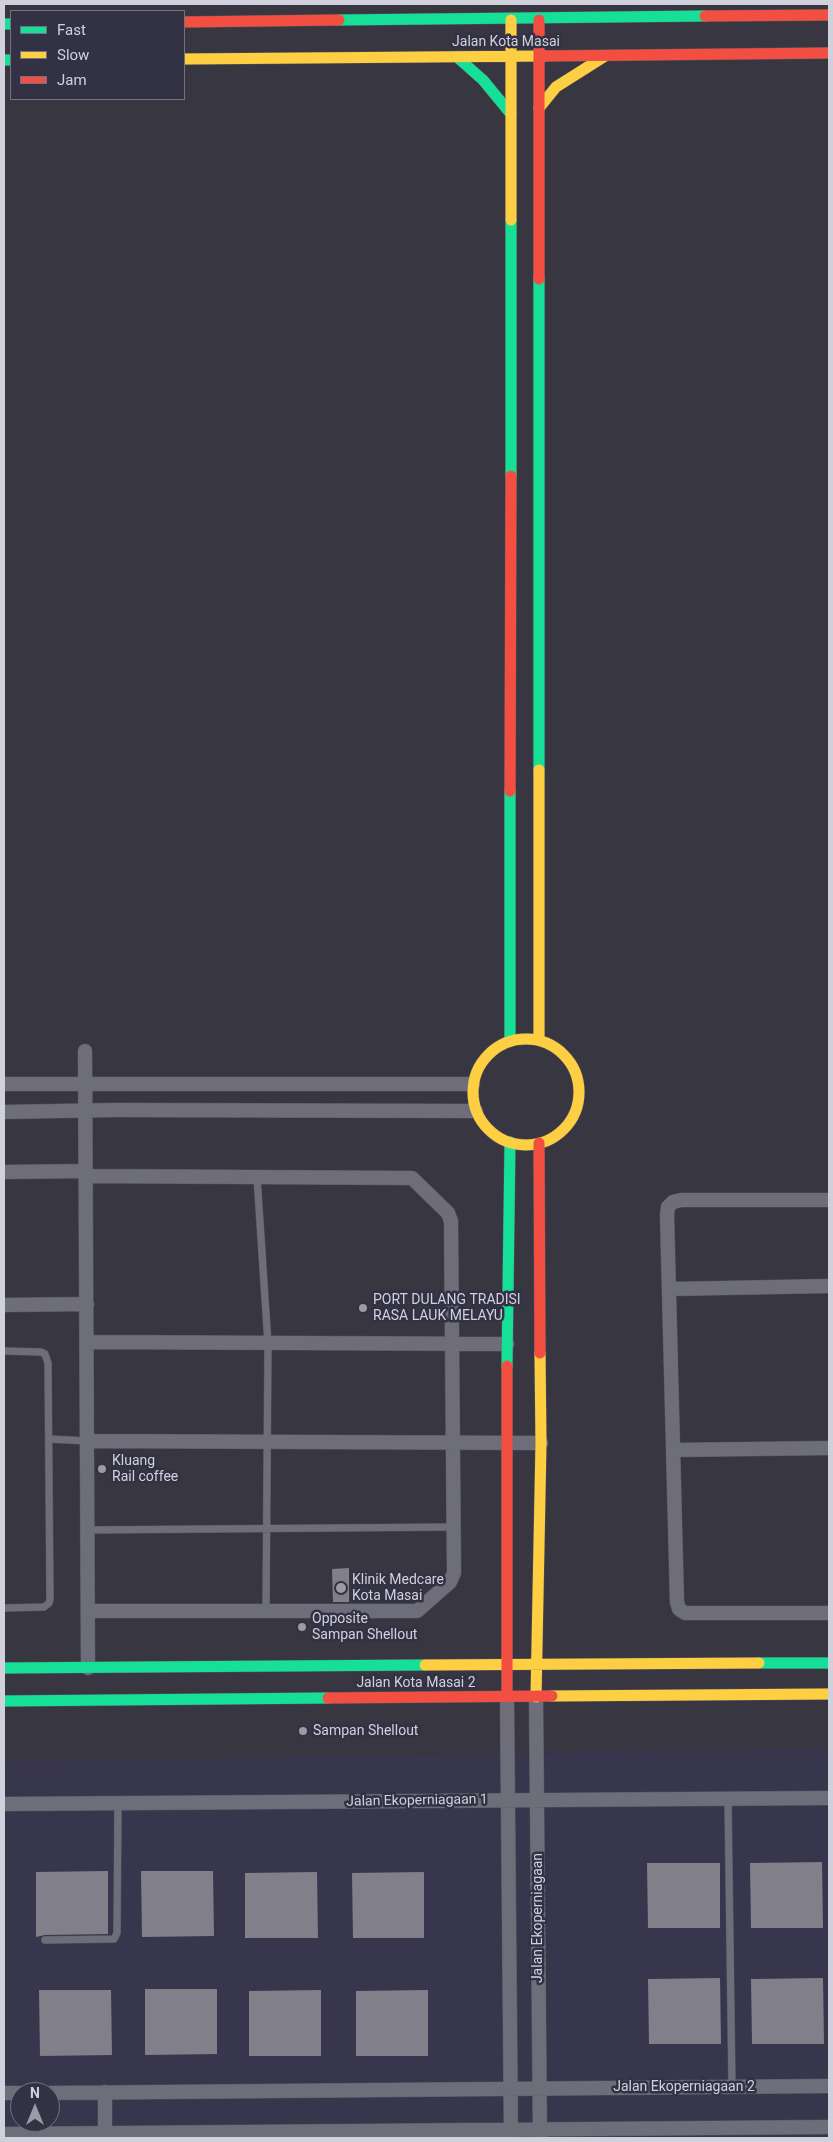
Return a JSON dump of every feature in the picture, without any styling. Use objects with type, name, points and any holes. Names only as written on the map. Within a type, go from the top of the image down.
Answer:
[{"type":"street","name":"Jalan Kota Masai","points":[[185,22],[451,16],[539,20],[730,10],[829,15]]},
{"type":"street","points":[[510,1041],[511,20]]},
{"type":"street","points":[[539,20],[539,1040]]},
{"type":"street","name":"Jalan Kota Masai","points":[[185,59],[829,53]]},
{"type":"street","points":[[539,108],[561,83],[606,56]]},
{"type":"street","points":[[457,57],[483,80],[511,114]]},
{"type":"street","points":[[539,1040],[555,1047],[568,1059],[576,1075],[579,1092],[576,1109],[568,1124],[555,1136],[539,1143],[524,1144],[510,1142],[496,1135],[484,1124],[476,1111],[473,1084],[480,1065],[493,1050],[510,1041],[539,1040]]},
{"type":"street","points":[[85,1051],[89,1530],[88,1668]]},
{"type":"street","points":[[4,1084],[473,1084]]},
{"type":"street","points":[[4,1112],[115,1110],[476,1111]]},
{"type":"street","points":[[507,1697],[506,1443],[510,1142]]},
{"type":"street","points":[[536,1697],[541,1443],[539,1143]]},
{"type":"street","points":[[4,1172],[409,1178],[415,1179],[451,1218],[454,1576],[420,1610],[414,1612],[266,1610],[89,1611]]},
{"type":"street","points":[[829,1200],[681,1200],[673,1202],[668,1207],[666,1215],[679,1609],[685,1613],[829,1613]]},
{"type":"street","points":[[669,1289],[829,1286]]},
{"type":"street","points":[[4,1304],[87,1304]]},
{"type":"street","points":[[88,1342],[507,1344]]},
{"type":"street","points":[[88,1441],[541,1443]]},
{"type":"street","points":[[673,1450],[829,1448]]},
{"type":"street","name":"Jalan Kota Masai 2","points":[[4,1668],[829,1663]]},
{"type":"street","name":"Jalan Kota Masai 2","points":[[4,1700],[829,1694]]},
{"type":"street","name":"Jalan Ekoperniagaan","points":[[507,1697],[511,2134]]},
{"type":"street","name":"Jalan Ekoperniagaan","points":[[536,1697],[540,2134]]},
{"type":"street","name":"Jalan Ekoperniagaan 1","points":[[4,1804],[829,1798]]},
{"type":"street","name":"Jalan Ekoperniagaan 2","points":[[60,2093],[829,2086]]},
{"type":"street","points":[[105,2092],[105,2133]]},
{"type":"street","points":[[4,2134],[540,2134],[829,2127]]},
{"type":"lane","points":[[257,1177],[268,1344],[266,1610]]},
{"type":"lane","points":[[4,1351],[36,1351],[45,1354],[47,1358],[49,1439],[49,1603],[39,1608],[4,1608]]},
{"type":"lane","points":[[49,1439],[88,1441]]},
{"type":"lane","points":[[89,1530],[453,1527]]},
{"type":"lane","points":[[728,1800],[732,2086]]},
{"type":"lane","points":[[45,1940],[114,1939],[117,1933],[118,1803]]},
{"type":"shaded area","points":[[829,1748],[829,2138],[4,2138],[4,1762]]},
{"type":"building","name":"Klinik Medcare Kota Masai","points":[[349,1568],[349,1602],[333,1602],[332,1569]]},
{"type":"building","points":[[822,1862],[823,1928],[751,1928],[750,1863]]},
{"type":"building","points":[[647,1863],[720,1863],[720,1928],[648,1928]]},
{"type":"building","points":[[108,1871],[108,1934],[45,1935],[36,1937],[36,1872]]},
{"type":"building","points":[[141,1871],[213,1871],[214,1936],[142,1937]]},
{"type":"building","points":[[317,1872],[318,1938],[245,1938],[245,1873]]},
{"type":"building","points":[[424,1872],[424,1938],[353,1938],[352,1873]]},
{"type":"building","points":[[720,1978],[721,2044],[649,2044],[648,1979]]},
{"type":"building","points":[[823,1978],[824,2044],[752,2044],[751,1979]]},
{"type":"building","points":[[145,1989],[217,1989],[217,2054],[145,2055]]},
{"type":"building","points":[[39,1990],[111,1990],[112,2055],[40,2056]]},
{"type":"building","points":[[321,1990],[321,2056],[249,2056],[249,1991]]},
{"type":"building","points":[[428,1990],[428,2056],[356,2056],[356,1991]]},
{"type":"traffic: fast","points":[[339,20],[705,16]]},
{"type":"traffic: fast","points":[[4,24],[10,24]]},
{"type":"traffic: fast","points":[[457,57],[483,80],[511,114]]},
{"type":"traffic: fast","points":[[4,60],[10,60]]},
{"type":"traffic: fast","points":[[511,220],[511,476]]},
{"type":"traffic: fast","points":[[539,279],[539,770]]},
{"type":"traffic: fast","points":[[510,791],[510,1041]]},
{"type":"traffic: fast","points":[[507,1366],[510,1142]]},
{"type":"traffic: fast","points":[[759,1663],[829,1663]]},
{"type":"traffic: fast","points":[[4,1668],[425,1665]]},
{"type":"traffic: fast","points":[[4,1701],[328,1698]]},
{"type":"traffic: slow","points":[[511,20],[511,220]]},
{"type":"traffic: slow","points":[[185,59],[545,56]]},
{"type":"traffic: slow","points":[[539,108],[556,87],[605,56]]},
{"type":"traffic: slow","points":[[539,770],[539,1040]]},
{"type":"traffic: slow","points":[[526,1039],[546,1043],[563,1055],[575,1072],[579,1092],[575,1112],[563,1129],[546,1141],[526,1145],[506,1141],[489,1129],[477,1112],[473,1092],[477,1072],[489,1055],[506,1043],[526,1039]]},
{"type":"traffic: slow","points":[[536,1697],[541,1443],[540,1353]]},
{"type":"traffic: slow","points":[[425,1665],[759,1663]]},
{"type":"traffic: slow","points":[[552,1696],[829,1694]]},
{"type":"traffic: jam","points":[[705,16],[829,15]]},
{"type":"traffic: jam","points":[[185,22],[339,20]]},
{"type":"traffic: jam","points":[[539,20],[539,279]]},
{"type":"traffic: jam","points":[[545,56],[829,53]]},
{"type":"traffic: jam","points":[[510,791],[511,476]]},
{"type":"traffic: jam","points":[[539,1143],[540,1353]]},
{"type":"traffic: jam","points":[[507,1366],[507,1697]]},
{"type":"traffic: jam","points":[[328,1698],[552,1696]]},
{"type":"place","name":"PORT DULANG TRADISI RASA LAUK MELAYU","points":[[363,1308]]},
{"type":"place","name":"Kluang Rail coffee","points":[[102,1469]]},
{"type":"place","name":"Klinik Medcare Kota Masai","points":[[341,1588]]},
{"type":"place","name":"Opposite Sampan Shellout","points":[[302,1627]]},
{"type":"place","name":"Sampan Shellout","points":[[303,1731]]}]
